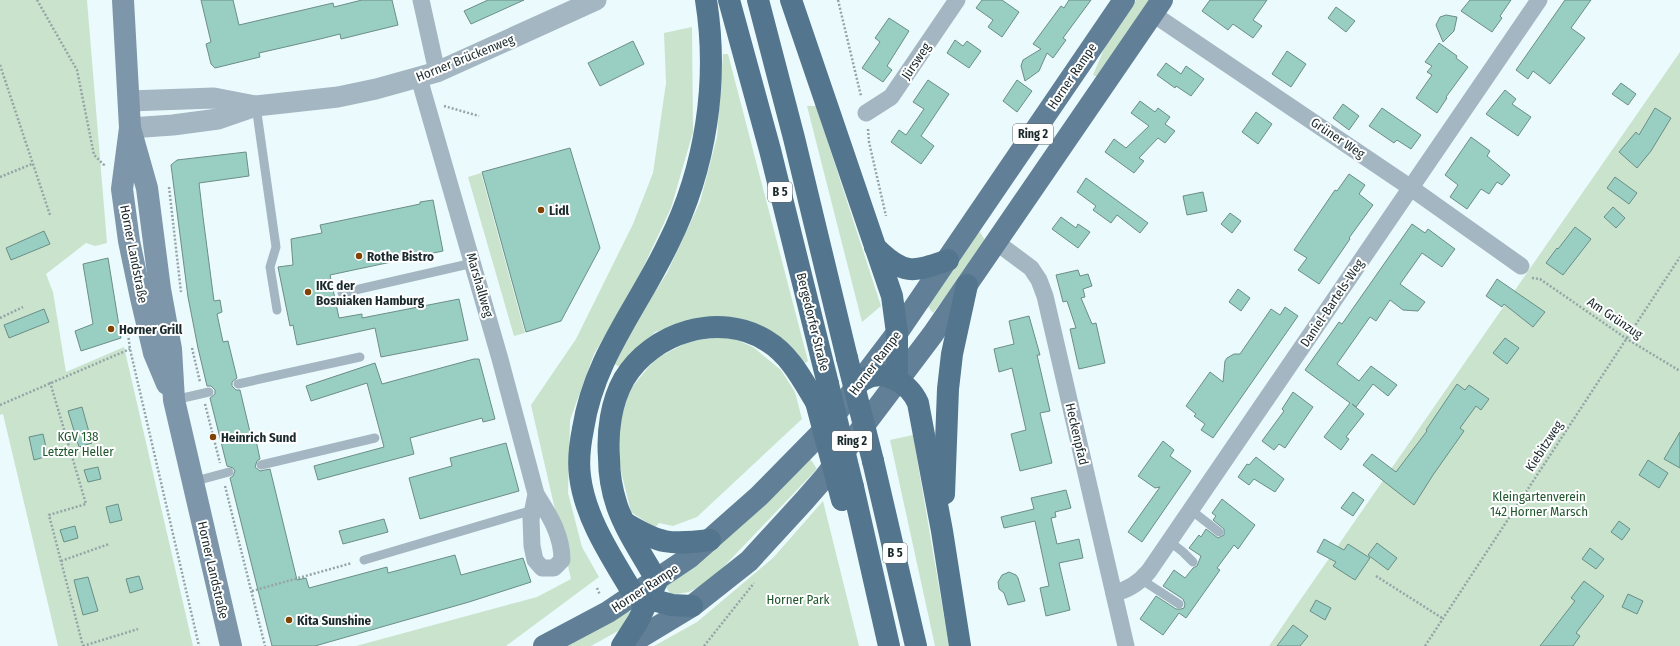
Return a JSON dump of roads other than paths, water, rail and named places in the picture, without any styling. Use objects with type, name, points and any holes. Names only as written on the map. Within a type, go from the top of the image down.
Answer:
[{"type":"highway","points":[[692,606],[672,606],[646,592],[604,542],[588,506],[580,477],[581,440],[588,406],[598,374],[670,241],[684,207],[700,156],[710,98],[712,66],[710,26],[706,0]]},
{"type":"highway","name":"Bergedorfer Straße","points":[[729,0],[770,150],[828,384],[848,494]]},
{"type":"highway","name":"Bergedorfer Straße","points":[[758,0],[794,138],[873,461],[916,646]]},
{"type":"highway","points":[[792,0],[874,247],[892,296],[897,333],[897,380]]},
{"type":"highway","points":[[874,247],[884,257],[897,266],[909,270],[926,269],[948,260]]},
{"type":"highway","points":[[942,531],[948,426],[948,389],[952,354],[967,285]]},
{"type":"highway","points":[[622,646],[638,622],[646,592],[625,523],[617,506],[610,475],[608,458],[612,414],[621,386],[631,369],[643,356],[657,345],[673,336],[696,329],[714,327],[731,328],[750,332],[767,341],[792,363],[816,402],[848,494]]},
{"type":"highway","points":[[863,380],[875,374],[897,380],[912,393],[918,403],[942,531],[960,646]]},
{"type":"highway","name":"B 5","points":[[848,494],[866,550],[889,646]]},
{"type":"highway","points":[[625,523],[643,534],[661,541],[680,544],[710,540]]},
{"type":"main road","name":"Horner Landstraße","points":[[123,0],[130,128],[122,189],[129,241],[154,353],[174,400],[231,646]]},
{"type":"main road","name":"Horner Rampe","points":[[544,646],[646,592],[690,557],[759,496],[821,433],[863,380],[897,333],[1124,0]]},
{"type":"main road","name":"Ring 2","points":[[626,646],[692,606],[749,561],[830,471],[967,285],[1157,7]]},
{"type":"main road","points":[[979,214],[996,242]]},
{"type":"street","name":"Marshallweg","points":[[421,0],[428,75],[427,102],[473,263],[535,502]]},
{"type":"street","name":"Horner Brückenweg","points":[[130,128],[218,119],[256,106],[338,97],[376,89],[428,75],[596,0]]},
{"type":"street","name":"Jürsweg","points":[[866,113],[891,97],[957,0]]},
{"type":"street","name":"Daniel-Bartels-Weg","points":[[1114,593],[1128,589],[1142,580],[1539,0]]},
{"type":"street","name":"Grüner Weg","points":[[1157,7],[1521,266]]},
{"type":"street","name":"Horner Brückenweg","points":[[129,101],[214,98],[256,106]]},
{"type":"street","name":"Heckenpfad","points":[[996,242],[1032,268],[1039,280],[1045,296],[1126,646]]},
{"type":"lane","points":[[256,106],[276,247],[270,267],[277,310]]},
{"type":"lane","points":[[342,293],[473,263]]},
{"type":"lane","points":[[238,384],[360,357]]},
{"type":"lane","points":[[174,400],[206,392]]},
{"type":"lane","points":[[261,465],[375,438]]},
{"type":"lane","points":[[192,482],[225,473]]},
{"type":"lane","points":[[364,560],[535,502]]},
{"type":"lane","points":[[1191,510],[1219,532]]},
{"type":"lane","points":[[1169,542],[1194,562]]},
{"type":"lane","points":[[1142,580],[1179,604]]},
{"type":"place","name":"Lidl","points":[[541,210]]},
{"type":"place","name":"Rothe Bistro","points":[[359,256]]},
{"type":"place","name":"IKC der Bosniaken Hamburg","points":[[308,292]]},
{"type":"place","name":"Horner Grill","points":[[111,329]]},
{"type":"place","name":"Heinrich Sund","points":[[213,437]]},
{"type":"place","name":"Kita Sunshine","points":[[289,620]]},
{"type":"park label","name":"KGV 138 Letzter Heller","points":[[78,444]]},
{"type":"park label","name":"Kleingartenverein 142 Horner Marsch","points":[[1539,504]]},
{"type":"park label","name":"Horner Park","points":[[798,599]]}]
